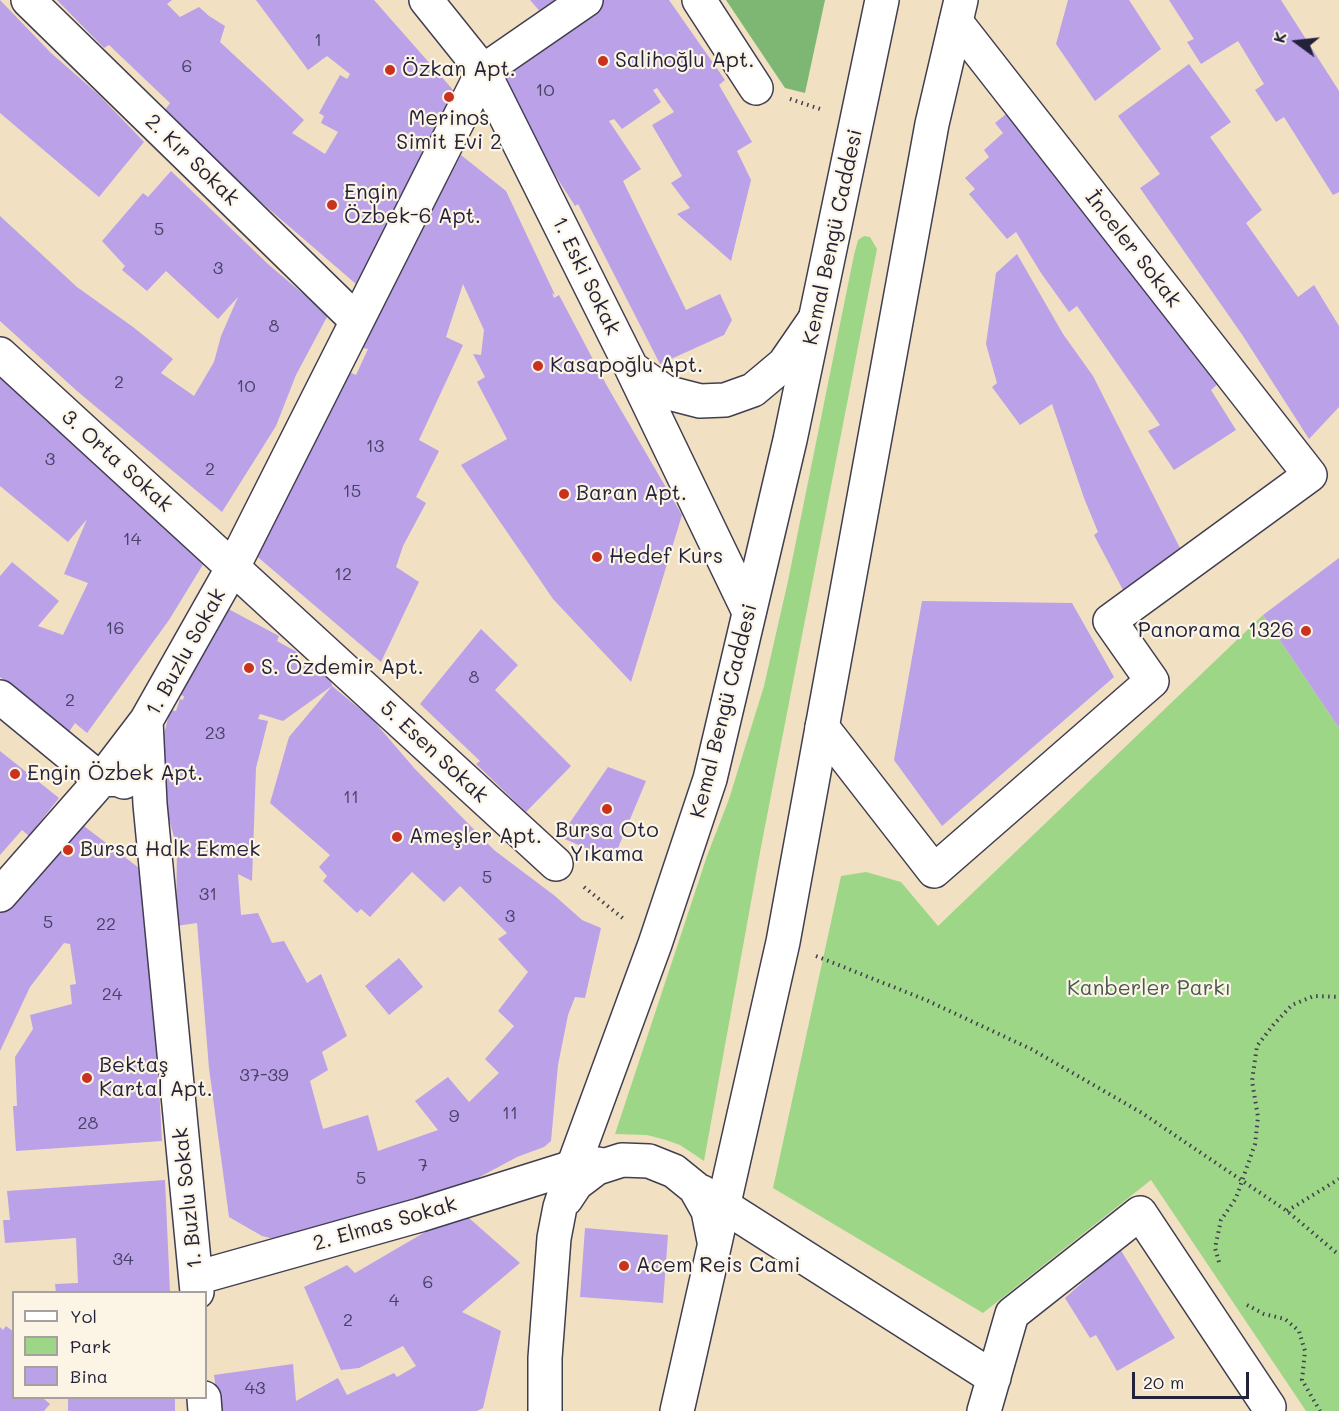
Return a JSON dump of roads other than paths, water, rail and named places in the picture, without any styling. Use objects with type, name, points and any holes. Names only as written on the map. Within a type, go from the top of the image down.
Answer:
[{"type":"street","name":"2. Kır Sokak","points":[[28,0],[357,321]]},
{"type":"street","name":"1. Eski Sokak","points":[[426,0],[483,71],[631,367],[749,612]]},
{"type":"street","points":[[483,71],[586,0]]},
{"type":"street","points":[[699,0],[756,88]]},
{"type":"street","name":"Kemal Bengü Caddesi","points":[[545,1411],[545,1358],[553,1250],[560,1207],[656,944],[710,779],[790,440],[882,0]]},
{"type":"street","points":[[679,1410],[783,942],[932,124],[958,11]]},
{"type":"street","name":"İnceler Sokak","points":[[822,727],[934,872],[1152,681],[1110,621],[1310,475],[958,11]]},
{"type":"street","name":"1. Buzlu Sokak","points":[[197,1286],[150,804],[146,721],[233,567],[483,71]]},
{"type":"street","points":[[631,367],[665,392],[700,401],[725,400],[753,390],[784,364],[815,319]]},
{"type":"street","name":"3. Orta Sokak","points":[[0,354],[233,567]]},
{"type":"street","name":"5. Esen Sokak","points":[[233,567],[556,864]]},
{"type":"street","points":[[0,697],[102,780],[117,779],[129,784],[142,791],[150,804]]},
{"type":"street","points":[[0,895],[102,780],[146,721]]},
{"type":"street","points":[[560,1207],[576,1184],[597,1168],[622,1160],[649,1161],[674,1171],[724,1207],[994,1378]]},
{"type":"street","name":"2. Elmas Sokak","points":[[197,1286],[573,1167],[622,1160]]},
{"type":"street","points":[[695,1188],[708,1211],[714,1238],[711,1264]]},
{"type":"street","points":[[984,1411],[1012,1314],[1140,1213],[1269,1407]]},
{"type":"place","name":"Salihoğlu Apt.","points":[[603,61]]},
{"type":"place","name":"Özkan Apt.","points":[[390,70]]},
{"type":"place","name":"Merinos Simit Evi 2","points":[[449,97]]},
{"type":"place","name":"Engin Özbek-6 Apt.","points":[[332,205]]},
{"type":"place","name":"Kasapoğlu Apt.","points":[[538,366]]},
{"type":"place","name":"Baran Apt.","points":[[564,494]]},
{"type":"place","name":"Hedef Kurs","points":[[597,557]]},
{"type":"place","name":"Panorama 1326","points":[[1306,631]]},
{"type":"place","name":"S. Özdemir Apt.","points":[[249,668]]},
{"type":"place","name":"Engin Özbek Apt.","points":[[15,774]]},
{"type":"place","name":"Bursa Oto Yıkama","points":[[607,809]]},
{"type":"place","name":"Ameşler Apt.","points":[[397,837]]},
{"type":"place","name":"Bursa Halk Ekmek","points":[[68,850]]},
{"type":"place","name":"Bektaş Kartal Apt.","points":[[87,1078]]},
{"type":"place","name":"Acem Reis Cami","points":[[624,1266]]},
{"type":"park label","name":"Kanberler Parkı","points":[[1149,989]]}]
